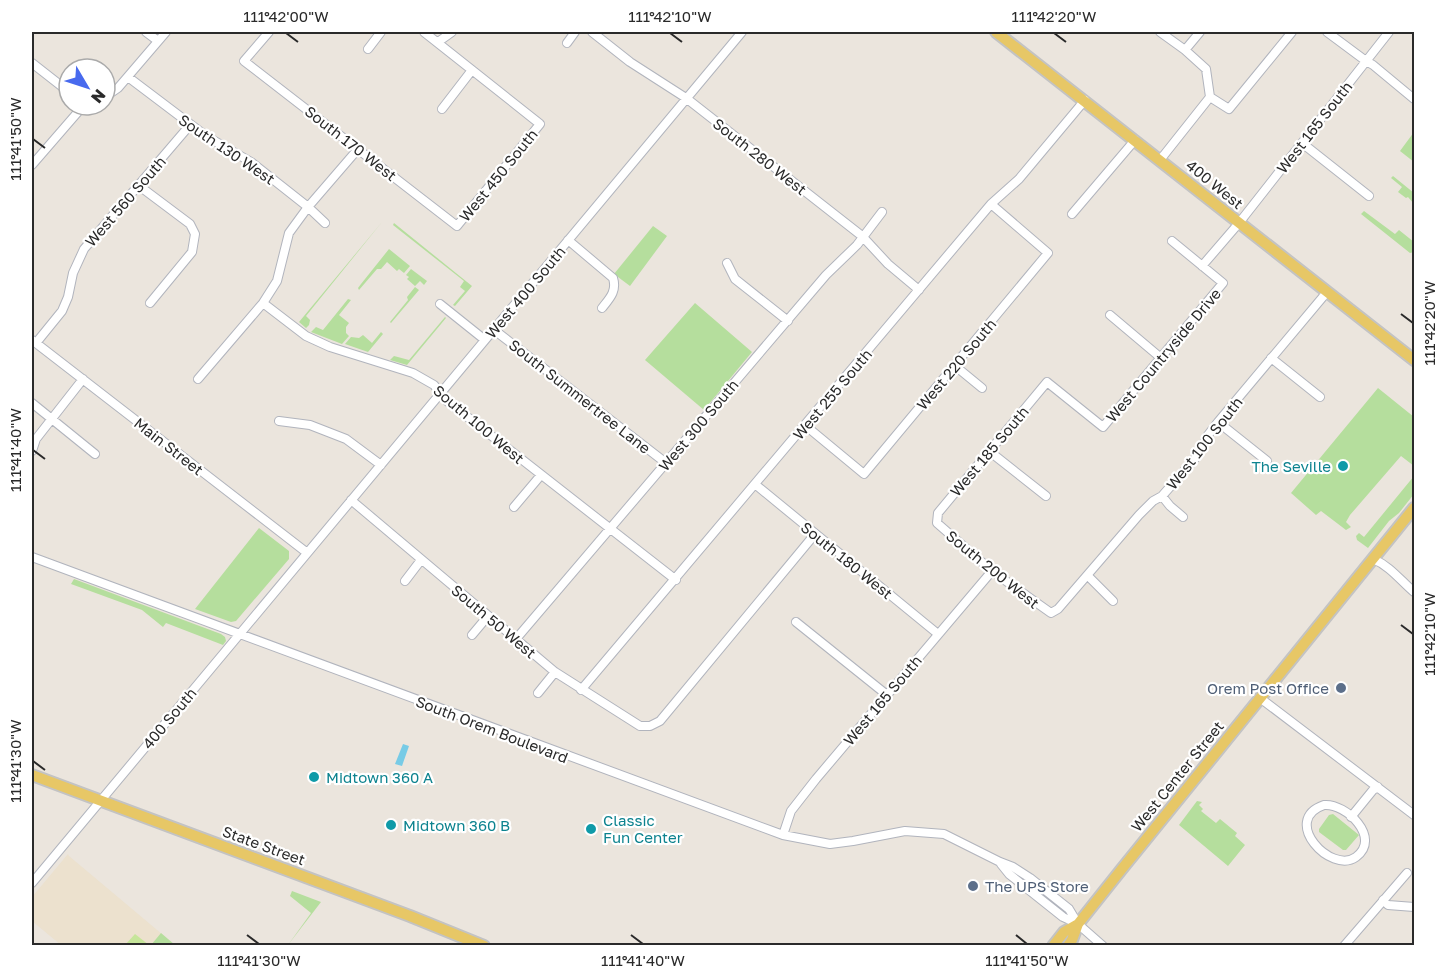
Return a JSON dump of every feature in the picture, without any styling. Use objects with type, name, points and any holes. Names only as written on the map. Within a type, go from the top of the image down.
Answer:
[{"type":"main road","name":"400 West","points":[[1004,34],[1414,360]]},
{"type":"main road","name":"West Center Street","points":[[1068,945],[1078,924],[1414,508]]},
{"type":"main road","name":"State Street","points":[[32,775],[484,945]]},
{"type":"main road","name":"West Center Street","points":[[1053,945],[1064,932],[1078,924]]},
{"type":"street","points":[[146,32],[158,42]]},
{"type":"street","points":[[117,88],[166,32]]},
{"type":"street","name":"South 170 West","points":[[269,32],[244,61],[457,225]]},
{"type":"street","points":[[368,49],[381,32]]},
{"type":"street","points":[[424,32],[472,70],[442,109]]},
{"type":"street","points":[[438,42],[452,32]]},
{"type":"street","points":[[567,43],[575,32]]},
{"type":"street","name":"South 280 West","points":[[592,32],[630,62],[686,98],[862,236],[888,264],[919,290]]},
{"type":"street","name":"West 400 South","points":[[306,552],[742,32]]},
{"type":"street","points":[[1160,32],[1206,69],[1210,97],[1160,160]]},
{"type":"street","points":[[1185,50],[1200,32]]},
{"type":"street","points":[[1210,97],[1229,109],[1292,32]]},
{"type":"street","points":[[1327,32],[1373,65],[1414,99]]},
{"type":"street","name":"West 165 South","points":[[1239,223],[1389,32]]},
{"type":"street","points":[[32,63],[57,83]]},
{"type":"street","name":"West 450 South","points":[[457,225],[540,124],[472,70]]},
{"type":"street","name":"South 130 West","points":[[128,76],[190,125],[251,162],[309,207],[325,223]]},
{"type":"street","name":"West 255 South","points":[[581,690],[806,426],[990,204],[1019,179],[1085,100]]},
{"type":"street","points":[[32,165],[74,117]]},
{"type":"street","name":"West 560 South","points":[[34,342],[62,311],[68,297],[73,273],[84,249],[190,125]]},
{"type":"street","points":[[1072,214],[1135,140]]},
{"type":"street","points":[[1302,143],[1370,196]]},
{"type":"street","points":[[198,379],[263,303],[277,281],[289,233],[358,149]]},
{"type":"street","points":[[138,185],[190,224],[195,234],[192,252],[150,303]]},
{"type":"street","name":"West 220 South","points":[[806,426],[864,474],[1048,253],[990,204]]},
{"type":"street","name":"West 300 South","points":[[516,639],[826,274],[857,245],[882,212]]},
{"type":"street","name":"West Countryside Drive","points":[[1047,382],[1103,427],[1223,283],[1202,266],[1239,223]]},
{"type":"street","points":[[568,240],[613,278],[616,286],[613,295],[602,308]]},
{"type":"street","points":[[1172,241],[1202,266]]},
{"type":"street","points":[[727,263],[735,279],[788,321]]},
{"type":"street","name":"West 100 South","points":[[1051,613],[1058,609],[1088,576],[1139,515],[1153,501],[1162,496],[1198,454],[1218,422],[1327,292]]},
{"type":"street","name":"South 100 West","points":[[263,303],[306,336],[330,347],[413,374],[434,386],[447,402],[676,579]]},
{"type":"street","points":[[440,304],[485,340]]},
{"type":"street","points":[[1110,315],[1161,358]]},
{"type":"street","name":"South Summertree Lane","points":[[494,329],[666,463]]},
{"type":"street","name":"Main Street","points":[[34,342],[306,552]]},
{"type":"street","points":[[1271,358],[1320,398]]},
{"type":"street","points":[[954,365],[982,388]]},
{"type":"street","points":[[32,451],[36,439],[83,379]]},
{"type":"street","name":"West 185 South","points":[[937,523],[938,513],[1047,382]]},
{"type":"street","points":[[32,403],[95,454]]},
{"type":"street","points":[[279,421],[310,425],[346,439],[381,465]]},
{"type":"street","points":[[1218,422],[1267,461]]},
{"type":"street","points":[[989,451],[1046,496]]},
{"type":"street","points":[[514,507],[541,475]]},
{"type":"street","name":"South 180 West","points":[[756,485],[938,634]]},
{"type":"street","points":[[1162,496],[1183,517]]},
{"type":"street","name":"South 50 West","points":[[351,500],[555,672],[640,726],[648,726],[660,721],[815,534]]},
{"type":"street","name":"South 200 West","points":[[937,523],[992,571],[1051,613]]},
{"type":"street","name":"400 South","points":[[32,883],[306,552]]},
{"type":"street","name":"South Orem Boulevard","points":[[32,557],[571,759],[783,835],[830,844],[892,832],[920,830],[944,834],[1013,867],[1037,883],[1069,909],[1078,924],[1103,945]]},
{"type":"street","points":[[1373,559],[1386,564],[1401,581],[1414,591]]},
{"type":"street","points":[[405,581],[421,560]]},
{"type":"street","name":"West 165 South","points":[[783,835],[791,811],[992,571]]},
{"type":"street","points":[[1088,576],[1113,601]]},
{"type":"street","points":[[472,636],[488,616]]},
{"type":"street","points":[[796,622],[887,695]]},
{"type":"street","points":[[538,693],[555,672]]},
{"type":"street","points":[[1260,698],[1414,815]]},
{"type":"street","points":[[1351,817],[1378,786]]},
{"type":"street","points":[[1335,806],[1351,817],[1363,827],[1366,837],[1363,849],[1352,859],[1336,860],[1310,839],[1306,830],[1309,816],[1319,807],[1335,806]]},
{"type":"street","points":[[1344,945],[1407,873]]},
{"type":"street","points":[[1383,900],[1388,905],[1414,908]]},
{"type":"shaded area","points":[[68,854],[175,945],[61,945],[32,921],[32,897]]},
{"type":"green space","points":[[1414,132],[1414,162],[1400,151]]},
{"type":"green space","points":[[1393,176],[1414,193],[1414,204],[1408,197],[1398,192],[1402,187],[1391,178]]},
{"type":"green space","points":[[1364,211],[1395,234],[1399,230],[1414,242],[1414,252],[1410,253],[1361,214]]},
{"type":"green space","points":[[382,222],[306,316],[310,320],[306,328],[299,322]]},
{"type":"green space","points":[[394,223],[472,286],[455,306],[453,305],[465,291],[460,287],[464,281],[393,225]]},
{"type":"green space","points":[[653,226],[667,236],[630,286],[614,274]]},
{"type":"green space","points":[[389,249],[410,266],[404,273],[399,269],[397,271],[387,262],[381,269],[377,269],[359,290],[358,288]]},
{"type":"green space","points":[[411,269],[427,281],[424,285],[420,281],[415,286],[407,279],[409,277],[406,275]]},
{"type":"green space","points":[[415,287],[419,290],[391,323],[408,300],[407,297]]},
{"type":"green space","points":[[348,299],[351,300],[339,315],[349,323],[346,333],[349,336],[342,344],[311,332],[316,327],[323,330]]},
{"type":"green space","points":[[695,303],[752,352],[704,410],[645,360]]},
{"type":"green space","points":[[445,317],[407,365],[390,360],[394,356],[409,360]]},
{"type":"green space","points":[[381,332],[383,334],[368,352],[345,344],[351,337],[359,338],[363,335],[372,343]]},
{"type":"green space","points":[[1378,388],[1414,417],[1414,466],[1401,456],[1350,515],[1346,522],[1351,527],[1346,530],[1321,511],[1316,515],[1291,493]]},
{"type":"green space","points":[[1414,476],[1414,494],[1368,548],[1357,540],[1356,536],[1359,533],[1364,537]]},
{"type":"green space","points":[[259,528],[289,551],[289,559],[236,621],[231,622],[195,609]]},
{"type":"green space","points":[[74,579],[221,634],[226,641],[223,645],[166,623],[163,627],[142,610],[71,584]]},
{"type":"green space","points":[[1197,801],[1202,802],[1199,805],[1203,809],[1201,811],[1216,823],[1220,819],[1237,833],[1235,836],[1245,845],[1228,866],[1179,825]]},
{"type":"green space","points":[[1333,814],[1359,835],[1346,850],[1319,832],[1329,815]]},
{"type":"green space","points":[[292,891],[321,902],[288,945],[311,913],[290,896]]},
{"type":"green space","points":[[161,933],[175,945],[151,945]]},
{"type":"green space","points":[[135,934],[149,945],[125,945]]},
{"type":"water","points":[[403,744],[409,746],[402,766],[395,764]]},
{"type":"place","name":"The Seville","points":[[1343,466]]},
{"type":"place","name":"Orem Post Office","points":[[1341,688]]},
{"type":"place","name":"Midtown 360 A","points":[[314,777]]},
{"type":"place","name":"Midtown 360 B","points":[[391,825]]},
{"type":"place","name":"Classic Fun Center","points":[[591,829]]},
{"type":"place","name":"The UPS Store","points":[[973,886]]}]
